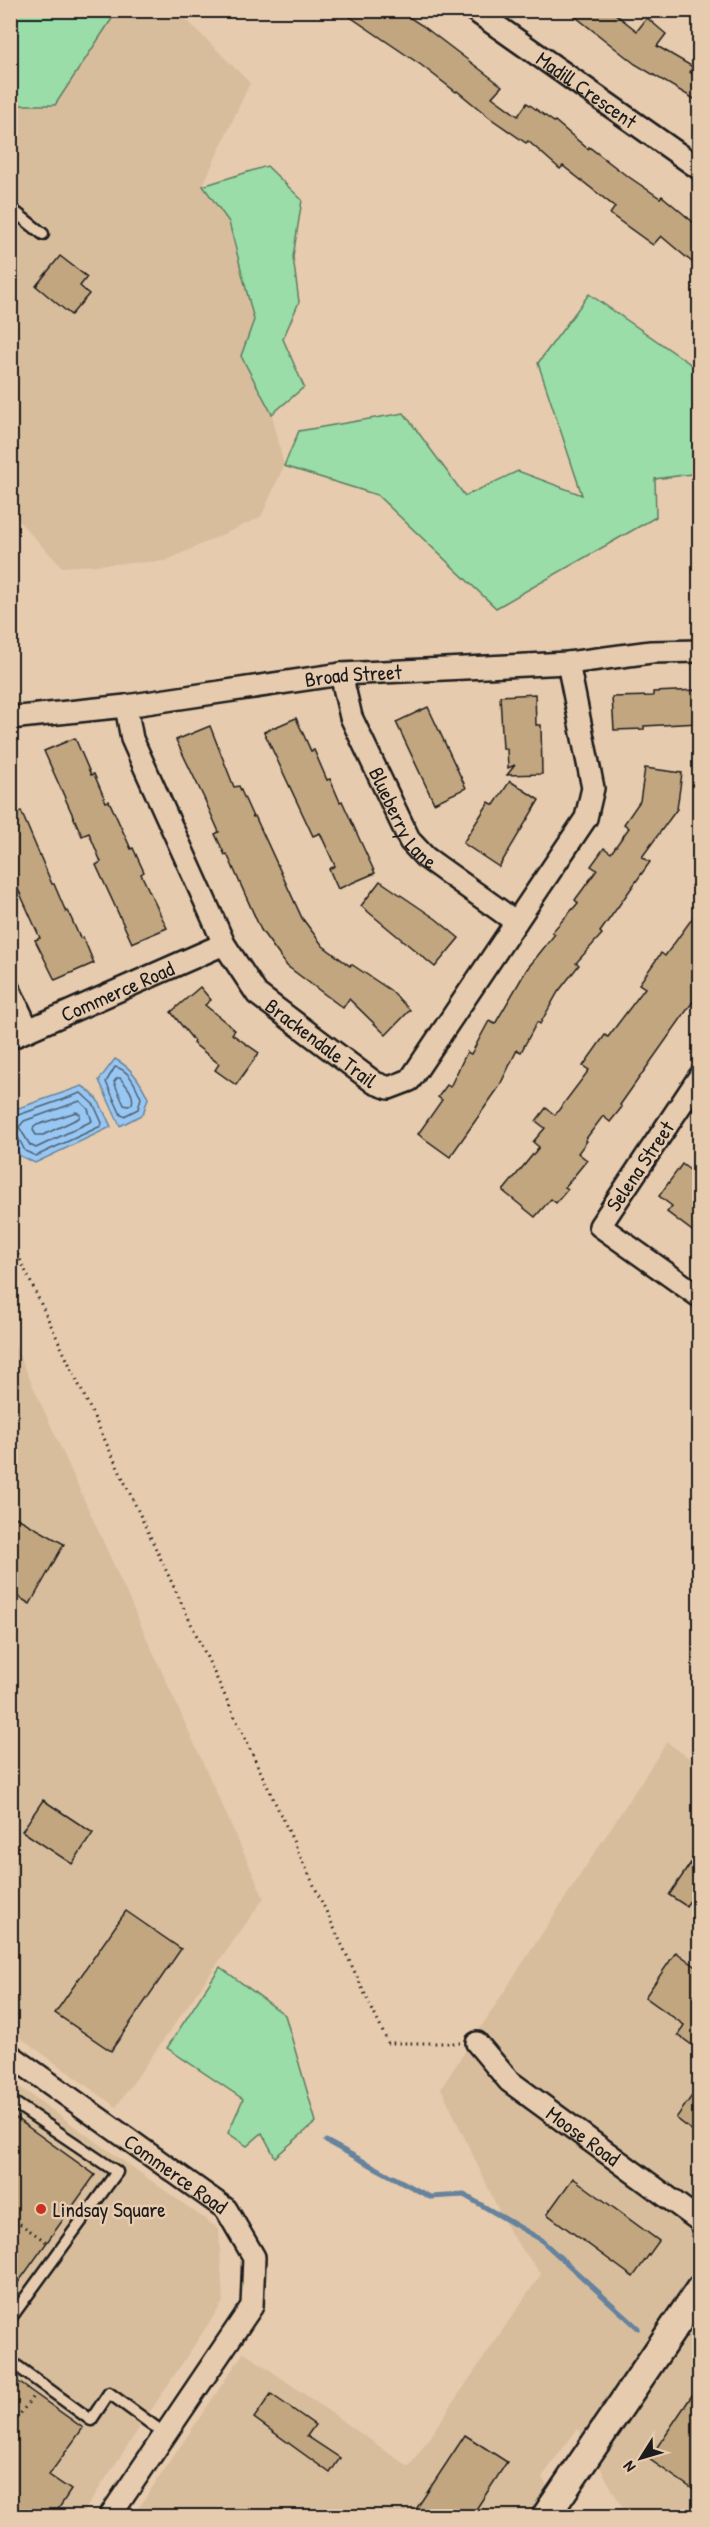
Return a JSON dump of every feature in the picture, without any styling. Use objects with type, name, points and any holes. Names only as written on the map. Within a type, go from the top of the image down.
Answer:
[{"type":"street","name":"Madill Crescent","points":[[474,10],[699,169]]},
{"type":"street","name":"Broad Street","points":[[10,718],[126,706],[341,674],[568,663],[651,652],[699,651]]},
{"type":"street","name":"Brackendale Trail","points":[[126,706],[132,739],[224,944],[257,994],[375,1083],[390,1088],[410,1080],[586,818],[593,788],[568,663]]},
{"type":"street","name":"Blueberry Lane","points":[[341,674],[351,717],[410,841],[425,857],[516,922]]},
{"type":"street","name":"Commerce Road","points":[[19,1034],[224,944]]},
{"type":"street","points":[[10,991],[19,1034]]},
{"type":"street","name":"Selena Street","points":[[699,1076],[600,1226],[699,1297]]},
{"type":"street","name":"Moose Road","points":[[477,2043],[509,2081],[699,2221]]},
{"type":"street","name":"Commerce Road","points":[[10,2055],[226,2209],[254,2257],[252,2306],[110,2517]]},
{"type":"street","points":[[546,2517],[699,2289]]},
{"type":"lane","points":[[10,208],[43,234]]},
{"type":"lane","points":[[10,2100],[117,2172],[10,2319]]},
{"type":"lane","points":[[10,2361],[91,2420],[109,2393],[165,2434]]},
{"type":"path","points":[[10,1238],[388,2043],[477,2043]]},
{"type":"path","points":[[10,2217],[47,2243]]},
{"type":"path","points":[[10,2428],[35,2393]]},
{"type":"shaded area","points":[[117,11],[178,11],[250,83],[203,185],[229,222],[254,321],[241,356],[272,414],[284,466],[261,517],[165,561],[62,567],[11,513],[10,105],[55,105]]},
{"type":"shaded area","points":[[10,1335],[264,1898],[116,2107],[11,2031]]},
{"type":"shaded area","points":[[667,1742],[700,1766],[699,2516],[627,2516],[578,2428],[542,2477],[564,2516],[133,2516],[244,2352],[409,2467],[541,2274],[509,2232],[441,2088]]},
{"type":"shaded area","points":[[10,2080],[219,2229],[223,2302],[81,2516],[11,2516]]},
{"type":"green space","points":[[11,10],[117,11],[55,105],[11,105]]},
{"type":"green space","points":[[267,166],[302,200],[293,257],[299,302],[283,339],[304,387],[272,414],[241,356],[254,320],[229,222],[203,186]]},
{"type":"green space","points":[[589,294],[699,370],[699,473],[655,479],[656,517],[496,608],[377,495],[284,466],[299,431],[404,413],[465,496],[518,471],[582,495],[538,363]]},
{"type":"green space","points":[[220,1967],[285,2015],[316,2122],[275,2157],[262,2133],[247,2146],[228,2133],[243,2099],[167,2048]]},
{"type":"water","points":[[115,1059],[135,1076],[148,1098],[143,1114],[120,1126],[99,1080]]},
{"type":"water","points":[[82,1086],[96,1099],[111,1127],[35,1163],[20,1156],[11,1136],[11,1115],[16,1109]]},
{"type":"building","points":[[340,10],[398,10],[423,26],[502,86],[492,97],[518,116],[527,103],[555,121],[588,149],[589,147],[660,198],[662,196],[699,227],[699,255],[693,263],[661,236],[653,245],[610,214],[615,207],[563,166],[560,169],[528,141],[526,143],[490,118],[421,65]]},
{"type":"building","points":[[567,10],[610,10],[637,31],[647,18],[666,34],[657,46],[693,67],[690,72],[699,80],[699,102],[635,64]]},
{"type":"building","points":[[60,256],[87,277],[80,286],[89,294],[71,315],[36,286]]},
{"type":"building","points":[[699,690],[699,723],[614,730],[612,697],[653,696],[653,692]]},
{"type":"building","points":[[535,694],[536,725],[541,725],[542,774],[507,775],[515,765],[508,768],[507,749],[503,749],[500,696]]},
{"type":"building","points":[[428,707],[466,788],[434,803],[396,722]]},
{"type":"building","points":[[296,718],[327,780],[330,779],[340,802],[342,801],[375,873],[338,889],[329,869],[335,866],[320,833],[313,836],[264,732]]},
{"type":"building","points":[[210,726],[234,787],[239,786],[253,817],[255,816],[302,918],[323,946],[350,966],[351,964],[390,990],[410,1010],[386,1035],[349,999],[343,1008],[287,966],[261,930],[227,854],[225,855],[215,834],[219,832],[176,740]]},
{"type":"building","points":[[75,738],[91,775],[94,774],[106,802],[109,801],[131,849],[133,848],[144,872],[141,874],[167,928],[132,943],[96,865],[101,862],[89,833],[82,836],[44,751]]},
{"type":"building","points":[[645,768],[682,773],[677,809],[642,857],[650,862],[600,932],[602,934],[576,963],[579,965],[558,992],[540,1024],[537,1022],[521,1052],[517,1050],[499,1087],[450,1157],[418,1134],[442,1100],[438,1097],[447,1085],[450,1087],[467,1052],[471,1054],[489,1021],[495,1024],[527,969],[555,934],[552,932],[578,903],[575,900],[597,870],[591,866],[604,848],[611,853],[629,828],[624,824],[640,801]]},
{"type":"building","points":[[510,781],[539,800],[499,867],[463,843],[489,802],[494,805]]},
{"type":"building","points":[[21,811],[52,884],[80,938],[83,937],[94,963],[55,980],[35,940],[40,938],[10,871],[10,816]]},
{"type":"building","points":[[380,881],[436,919],[459,938],[435,967],[361,906]]},
{"type":"building","points":[[699,909],[699,993],[620,1105],[622,1107],[610,1122],[603,1116],[585,1140],[587,1141],[578,1153],[587,1160],[565,1187],[568,1189],[556,1203],[551,1199],[535,1217],[503,1191],[539,1147],[533,1142],[545,1128],[536,1121],[546,1108],[555,1115],[589,1070],[583,1066],[605,1035],[608,1037],[645,988],[639,984],[661,953],[665,956]]},
{"type":"building","points":[[200,987],[211,1000],[205,1005],[235,1030],[232,1034],[259,1053],[236,1085],[215,1070],[219,1064],[193,1043],[194,1041],[171,1012]]},
{"type":"building","points":[[682,1164],[699,1177],[699,1236],[667,1212],[672,1206],[659,1196]]},
{"type":"building","points":[[10,1514],[64,1544],[30,1604],[10,1592]]},
{"type":"building","points":[[43,1800],[93,1833],[72,1864],[22,1831]]},
{"type":"building","points":[[699,1851],[699,1905],[691,1899],[686,1906],[669,1895]]},
{"type":"building","points":[[126,1911],[181,1949],[111,2051],[55,2013]]},
{"type":"building","points":[[676,1952],[699,1969],[699,2050],[678,2035],[684,2025],[645,1997]]},
{"type":"building","points":[[699,2086],[699,2136],[676,2118]]},
{"type":"building","name":"Lindsay Square","points":[[10,2114],[95,2175],[10,2294]]},
{"type":"building","points":[[573,2178],[659,2241],[633,2277],[547,2214]]},
{"type":"building","points":[[10,2376],[83,2428],[49,2475],[71,2490],[53,2517],[10,2517]]},
{"type":"building","points":[[699,2385],[699,2481],[694,2490],[649,2459]]},
{"type":"building","points":[[271,2394],[315,2425],[307,2436],[340,2458],[330,2473],[254,2418]]},
{"type":"building","points":[[465,2435],[507,2462],[471,2517],[411,2517]]},
{"type":"waterway","points":[[326,2141],[430,2197],[464,2195],[540,2239],[638,2328]]},
{"type":"place","name":"Lindsay Square","points":[[41,2209]]}]
